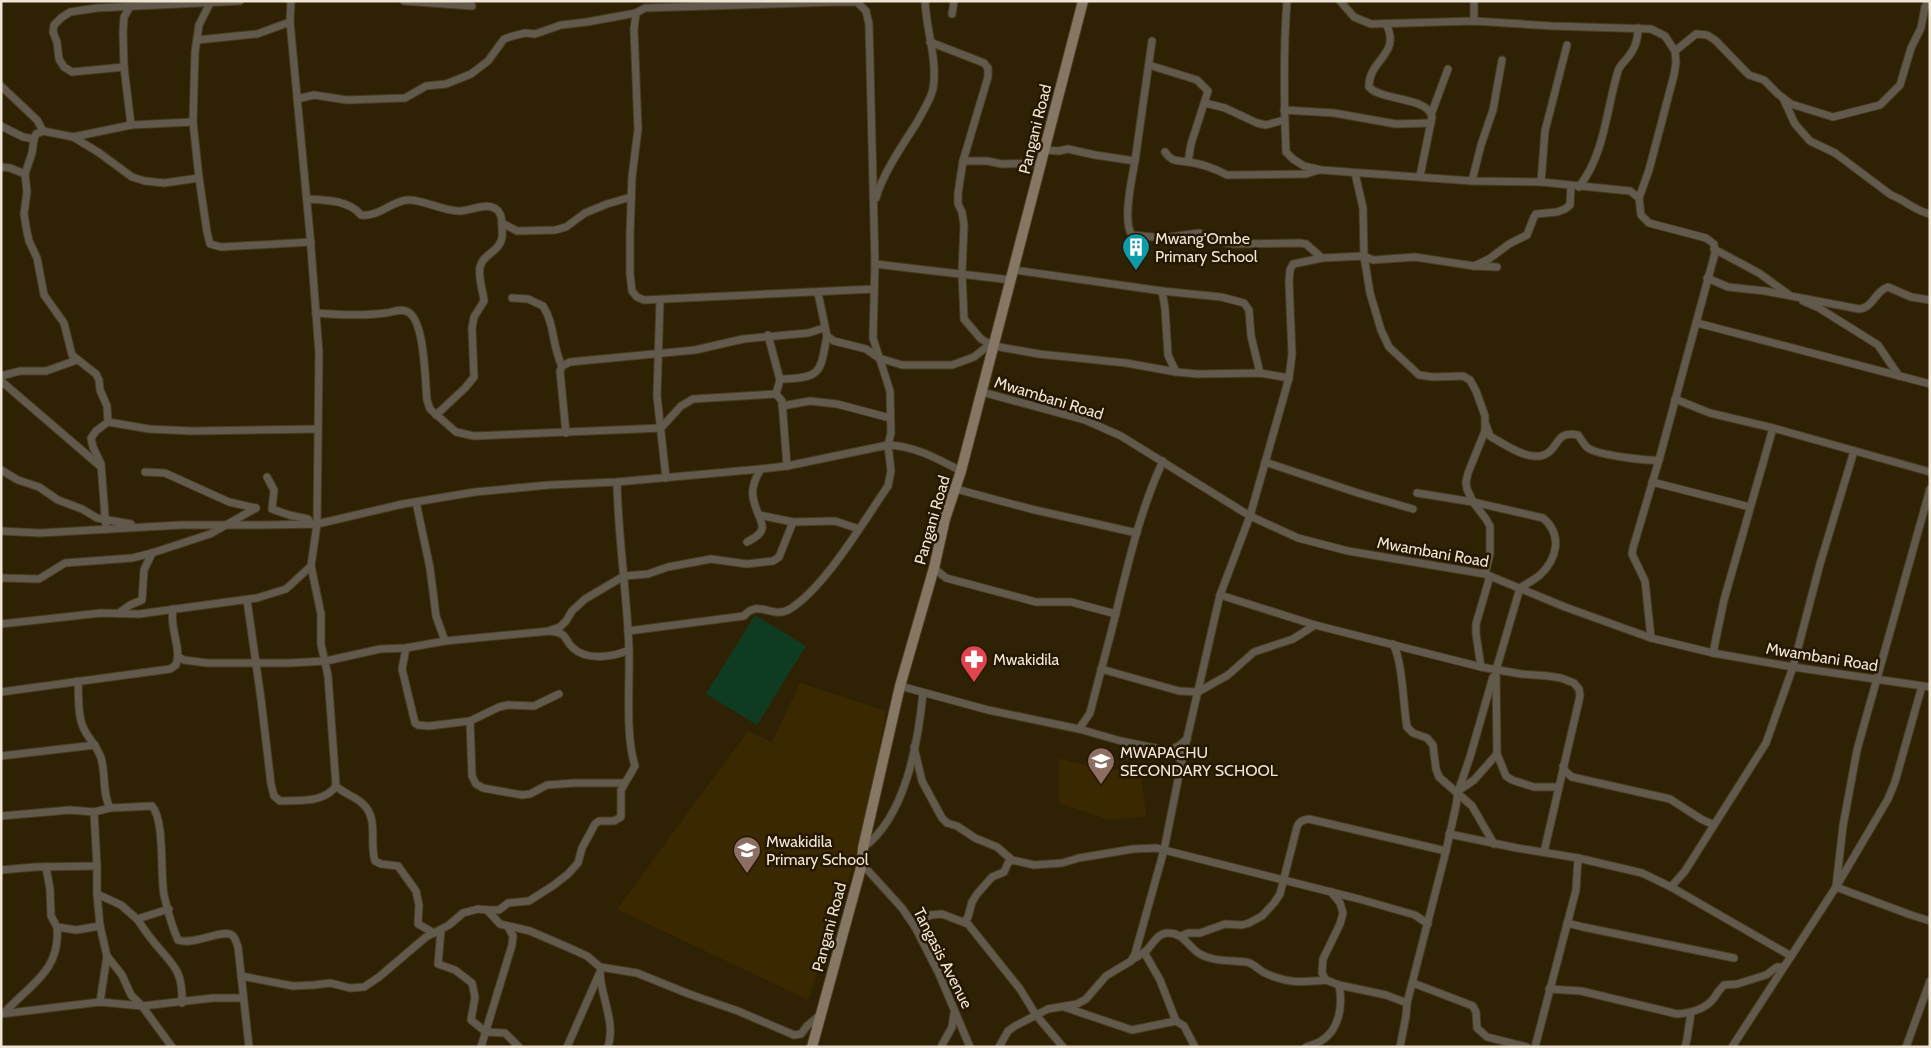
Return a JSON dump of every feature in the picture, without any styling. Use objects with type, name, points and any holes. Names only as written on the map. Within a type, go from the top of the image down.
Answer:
[{"type":"main road","name":"Pangani Road","points":[[812,1047],[862,864],[863,848],[900,686],[934,568],[945,519],[961,471],[982,392],[992,345],[1013,275],[1083,1]]},
{"type":"street","points":[[88,1],[89,9]]},
{"type":"street","points":[[124,67],[72,72],[64,68],[59,59],[54,25],[70,12],[89,9],[170,3],[240,1]]},
{"type":"street","points":[[291,1],[290,22],[311,242],[319,353],[318,429],[311,566],[321,614],[321,644],[328,676],[336,786],[343,793],[361,802],[368,809],[372,818],[372,848],[376,861],[380,864],[398,866],[416,891],[419,905],[418,924],[434,933]]},
{"type":"street","points":[[404,1],[472,6]]},
{"type":"street","points":[[874,206],[878,192],[923,112],[932,90],[934,71],[925,17],[925,1]]},
{"type":"street","points":[[952,14],[954,1]]},
{"type":"street","points":[[1287,1],[1284,36],[1286,152],[1304,166],[1321,170],[1472,181],[1541,182],[1630,191],[1639,198]]},
{"type":"street","points":[[1340,1],[1354,17],[1371,24],[1474,22],[1651,29],[1665,36],[1675,51],[1674,75],[1649,170],[1639,198],[1642,215],[1649,223],[1706,238],[1714,244],[1715,253],[1632,554],[1646,581],[1651,638]]},
{"type":"street","points":[[1474,1],[1474,22]]},
{"type":"street","points":[[1675,51],[1696,34],[1707,35],[1715,40],[1749,75],[1764,80],[1791,104],[1833,117],[1880,105],[1900,85],[1911,48],[1921,28],[1928,1]]},
{"type":"street","points":[[297,99],[314,95],[347,100],[405,98],[426,86],[446,84],[471,74],[488,61],[504,39],[525,33],[535,34],[561,26],[636,13],[645,8],[857,2],[866,11],[869,24],[874,206],[873,338],[890,391],[891,433],[888,445],[891,471],[888,486],[820,582],[791,608],[778,613],[758,608],[750,609],[744,616],[628,630]]},
{"type":"street","points":[[210,3],[199,25],[193,74],[193,122],[199,178],[210,244],[221,248],[311,242]]},
{"type":"street","points":[[130,7],[124,17],[123,32],[124,67],[131,125]]},
{"type":"street","points":[[636,13],[634,29],[638,129],[630,234],[632,291],[637,297],[644,300],[660,300],[874,289]]},
{"type":"street","points":[[197,40],[257,34],[290,22]]},
{"type":"street","points":[[1386,24],[1389,30],[1389,48],[1387,54],[1378,63],[1373,72],[1369,87],[1379,93],[1428,108],[1432,112]]},
{"type":"street","points":[[1579,187],[1595,160],[1605,130],[1618,69],[1635,46],[1638,28]]},
{"type":"street","points":[[1152,41],[1128,207],[1130,233],[1132,235],[1163,238],[1199,234],[1229,244],[1300,243],[1306,244],[1322,258]]},
{"type":"street","points":[[930,42],[984,63],[988,68],[988,78],[963,161],[958,192],[958,204],[962,212],[964,225],[962,273],[964,319],[981,339],[992,345],[1039,354],[1152,367],[1176,372],[1198,374],[1260,373],[1289,378]]},
{"type":"street","points":[[1541,182],[1545,131],[1567,45]]},
{"type":"street","points":[[1472,181],[1481,145],[1493,110],[1502,60]]},
{"type":"street","points":[[1150,65],[1197,80],[1208,91],[1190,144],[1188,162]]},
{"type":"street","points":[[1420,176],[1432,112],[1448,68]]},
{"type":"street","points":[[1,86],[37,120],[42,131]]},
{"type":"street","points":[[1783,98],[1795,124],[1810,141],[1835,153],[1891,195],[1920,212],[1930,214]]},
{"type":"street","points":[[1205,103],[1225,108],[1266,126],[1284,120]]},
{"type":"street","points":[[1284,110],[1334,113],[1396,124],[1431,122]]},
{"type":"street","points":[[73,137],[131,125],[193,122]]},
{"type":"street","points":[[1,126],[23,137],[34,139]]},
{"type":"street","points":[[108,422],[107,406],[100,390],[99,380],[96,374],[72,355],[64,323],[44,295],[37,258],[29,241],[24,214],[25,174],[32,153],[34,139],[36,134],[42,131],[73,137],[98,152],[132,177],[145,181],[164,183],[199,178]]},
{"type":"street","points":[[1045,150],[1059,151],[1068,149],[1135,161]]},
{"type":"street","points":[[1165,152],[1174,160],[1221,171],[1227,176],[1306,174],[1321,170]]},
{"type":"street","points":[[963,161],[987,161],[1002,164],[1042,163]]},
{"type":"street","points":[[1,167],[10,168],[25,174]]},
{"type":"street","points":[[1355,173],[1363,208],[1364,256],[1370,293],[1381,330],[1389,346],[1419,375],[1433,377],[1463,376],[1470,380],[1476,392],[1490,436],[1524,454],[1543,456],[1548,453],[1560,437],[1571,434],[1578,435],[1586,447],[1604,454],[1624,456],[1641,461],[1659,460]]},
{"type":"street","points":[[1474,266],[1527,234],[1536,214],[1566,209],[1570,205],[1571,186]]},
{"type":"street","points":[[502,223],[517,231],[555,230],[566,227],[585,213],[632,197]]},
{"type":"street","points":[[307,199],[333,201],[356,208],[361,215],[368,216],[379,212],[393,203],[408,200],[420,201],[449,211],[461,211],[488,206],[495,208],[499,213],[502,223],[501,241],[480,265],[479,276],[484,301],[474,317],[472,328],[474,377],[436,415]]},
{"type":"street","points":[[1714,249],[1759,273],[1791,296],[1820,308],[1878,345],[1899,376]]},
{"type":"street","points":[[1131,961],[1135,954],[1164,850],[1182,760],[1220,595],[1250,516],[1289,378],[1292,354],[1289,280],[1293,264],[1322,258],[1364,256],[1373,260],[1415,257],[1474,266],[1497,267]]},
{"type":"street","points":[[875,264],[962,273],[1013,275],[1221,297],[1244,303],[1249,310],[1251,336],[1260,373]]},
{"type":"street","points":[[1707,278],[1728,287],[1863,309],[1883,288],[1888,287],[1911,297],[1930,300]]},
{"type":"street","points":[[1162,291],[1168,355],[1176,372]]},
{"type":"street","points":[[780,380],[814,374],[819,370],[827,336],[818,293]]},
{"type":"street","points":[[512,298],[528,299],[543,306],[553,330],[554,344],[562,366],[560,371],[566,433]]},
{"type":"street","points":[[660,300],[657,396],[666,478]]},
{"type":"street","points":[[316,313],[349,315],[403,310],[409,312],[416,318],[420,330],[427,400],[430,409],[456,432],[474,436],[660,428],[681,406],[693,399],[776,394]]},
{"type":"street","points":[[1696,323],[1930,384]]},
{"type":"street","points":[[562,366],[570,362],[695,350],[743,339],[768,335],[808,333],[824,328]]},
{"type":"street","points":[[768,335],[780,380],[776,394]]},
{"type":"street","points":[[827,336],[834,341],[866,349],[879,358],[902,365],[952,365],[974,357],[992,345]]},
{"type":"street","points":[[1152,367],[1162,364],[1168,355]]},
{"type":"street","points":[[1,376],[46,370],[77,360]]},
{"type":"street","points":[[1,381],[100,466]]},
{"type":"street","name":"Mwambani Road","points":[[982,392],[1084,420],[1121,436],[1250,516],[1298,538],[1365,554],[1488,575],[1651,638],[1793,667],[1926,686]]},
{"type":"street","points":[[776,394],[782,401],[787,466]]},
{"type":"street","points":[[1675,399],[1710,413],[1773,428],[1930,472]]},
{"type":"street","points":[[782,406],[810,400],[837,404],[890,418]]},
{"type":"street","points":[[106,529],[100,464],[91,438],[96,431],[108,422],[148,429],[318,429]]},
{"type":"street","points":[[1481,667],[1476,624],[1488,575],[1490,526],[1473,502],[1467,489],[1467,477],[1486,425]]},
{"type":"street","points":[[1713,652],[1724,600],[1773,428]]},
{"type":"street","points":[[1,531],[40,533],[181,525],[314,524],[416,502],[475,492],[761,469],[787,466],[888,445],[913,449],[961,471]]},
{"type":"street","points":[[1671,887],[1685,872],[1766,743],[1793,667],[1820,564],[1854,451]]},
{"type":"street","points":[[1079,729],[1090,713],[1116,614],[1118,598],[1153,482],[1162,461]]},
{"type":"street","points":[[1265,462],[1413,509]]},
{"type":"street","points":[[747,542],[762,530],[762,523],[758,515],[752,489],[753,482],[761,469]]},
{"type":"street","points":[[1,470],[18,480],[39,487],[58,500],[82,509],[96,518],[144,527]]},
{"type":"street","points":[[1,578],[39,579],[65,563],[132,558],[152,553],[210,534],[256,508],[229,502],[165,474],[145,472]]},
{"type":"street","points":[[267,477],[274,490],[272,509],[289,516],[308,520],[314,524]]},
{"type":"street","points":[[241,976],[292,986],[330,983],[350,988],[364,987],[379,977],[417,944],[442,930],[463,913],[478,909],[499,910],[508,903],[529,901],[568,874],[578,863],[582,848],[595,824],[599,821],[614,821],[620,817],[621,790],[635,766],[632,754],[628,630],[618,521],[617,482]]},
{"type":"street","points":[[1652,482],[1750,507]]},
{"type":"street","points":[[1836,887],[1843,826],[1857,750],[1930,488]]},
{"type":"street","points":[[956,489],[1031,509],[1137,533]]},
{"type":"street","points":[[1400,1047],[1407,1003],[1414,982],[1446,851],[1458,792],[1520,588],[1539,576],[1552,560],[1556,538],[1550,525],[1542,518],[1473,502],[1417,493]]},
{"type":"street","points":[[416,502],[430,568],[436,616],[445,641]]},
{"type":"street","points":[[758,515],[793,522],[835,522],[859,529]]},
{"type":"street","points":[[550,631],[566,622],[572,611],[585,599],[624,576],[648,574],[668,567],[711,559],[747,564],[773,561],[779,557],[793,522]]},
{"type":"street","points":[[119,614],[130,605],[142,600],[144,570],[152,553]]},
{"type":"street","points":[[1,624],[101,613],[139,614],[247,600],[286,589],[311,566]]},
{"type":"street","points":[[934,568],[946,578],[1036,602],[1071,602],[1116,614]]},
{"type":"street","points":[[1220,595],[1314,625],[1481,667],[1561,678],[1574,683],[1579,689],[1580,696],[1576,719],[1563,766],[1544,852]]},
{"type":"street","points":[[247,600],[274,796],[280,801],[317,799],[330,794],[336,786]]},
{"type":"street","points":[[1,692],[170,669],[176,665],[179,657],[171,620],[173,609]]},
{"type":"street","points":[[1101,670],[1179,691],[1198,692],[1228,675],[1254,652],[1293,639],[1314,625]]},
{"type":"street","points":[[179,657],[184,660],[206,663],[326,662],[380,649],[406,648],[445,641],[550,631],[560,632],[578,652],[588,655],[617,656],[629,650]]},
{"type":"street","points":[[1393,644],[1400,664],[1407,727],[1413,733],[1423,736],[1433,745],[1436,770],[1439,777],[1472,806],[1494,844]]},
{"type":"street","points":[[406,648],[402,669],[415,723],[418,725],[429,726],[470,721],[499,707],[508,705],[534,706],[559,694]]},
{"type":"street","points":[[1496,670],[1497,754],[1506,776],[1512,780],[1534,787],[1558,787]]},
{"type":"street","points":[[78,681],[80,712],[84,730],[95,745],[104,770],[107,803],[110,808]]},
{"type":"street","points":[[900,686],[988,710],[1079,729],[1121,741],[1169,750],[1182,760]]},
{"type":"street","points":[[1732,1047],[1782,967],[1836,887],[1888,799],[1926,686]]},
{"type":"street","points":[[863,848],[873,841],[894,812],[908,774],[923,693]]},
{"type":"street","points":[[470,721],[472,776],[476,784],[483,788],[522,795],[530,794],[547,785],[574,782],[624,782]]},
{"type":"street","points":[[1169,750],[1180,745],[1188,737]]},
{"type":"street","points":[[1,756],[95,745]]},
{"type":"street","points":[[914,748],[922,781],[942,818],[947,823],[957,826],[975,838],[998,847],[1012,860],[1034,865],[1062,863],[1079,858],[1133,849],[1156,848],[1415,915],[1428,924]]},
{"type":"street","points":[[1458,792],[1474,780],[1497,754]]},
{"type":"street","points":[[1563,766],[1572,777],[1670,799],[1714,825]]},
{"type":"street","points":[[1,816],[70,810],[94,812],[110,808],[152,806],[156,810],[160,835],[164,894],[178,940],[184,942],[200,941],[219,934],[228,933],[233,935],[238,947],[249,1047]]},
{"type":"street","points":[[94,812],[98,866],[97,894],[100,926],[107,956],[100,1002]]},
{"type":"street","points":[[1181,936],[1188,933],[1200,933],[1225,924],[1242,925],[1262,916],[1274,903],[1284,881],[1298,823],[1303,820],[1309,819],[1446,851]]},
{"type":"street","points":[[1449,834],[1494,844],[1578,858],[1642,873],[1671,887],[1791,956]]},
{"type":"street","points":[[1535,1047],[1576,890],[1578,858]]},
{"type":"street","points":[[964,922],[968,917],[972,902],[977,894],[992,877],[1004,872],[1008,863],[1012,860]]},
{"type":"street","name":"Tangasis Avenue","points":[[862,864],[902,908],[914,926],[939,974],[970,1047]]},
{"type":"street","points":[[1,870],[98,866]]},
{"type":"street","points":[[2,1013],[39,980],[48,968],[58,942],[56,927],[51,916],[50,889],[46,867]]},
{"type":"street","points":[[1836,887],[1930,921]]},
{"type":"street","points":[[1326,980],[1322,973],[1323,960],[1343,914],[1340,903],[1331,892]]},
{"type":"street","points":[[97,894],[121,905],[137,918],[154,942],[168,957],[179,975],[182,1003]]},
{"type":"street","points":[[137,918],[169,909]]},
{"type":"street","points":[[487,910],[500,924],[530,931],[574,950],[587,956],[600,970],[602,994],[608,1017],[610,1037],[608,1047]]},
{"type":"street","points":[[1415,915],[1431,912]]},
{"type":"street","points":[[914,926],[921,920],[942,914],[954,920],[964,922],[1020,989],[1036,1015],[1063,1047]]},
{"type":"street","points":[[1567,923],[1583,928],[1734,958]]},
{"type":"street","points":[[56,927],[76,930],[100,926]]},
{"type":"street","points":[[481,1047],[512,945],[513,936],[508,927]]},
{"type":"street","points":[[442,930],[438,964],[455,970],[472,983],[475,997],[472,1020],[486,1032],[505,1033],[519,1047]]},
{"type":"street","points":[[999,1047],[1008,1031],[1036,1015],[1048,1009],[1077,1004],[1086,999],[1106,976],[1144,952],[1160,934],[1170,932],[1181,936],[1200,954],[1216,959],[1248,962],[1257,966],[1264,973],[1289,982],[1304,983],[1326,980],[1407,1003]]},
{"type":"street","points":[[1144,952],[1160,980],[1176,1021],[1184,1026],[1196,1047]]},
{"type":"street","points":[[107,956],[122,975],[131,995],[142,1006],[172,1047]]},
{"type":"street","points":[[1549,988],[1581,991],[1678,1014],[1691,1013],[1713,1000],[1724,985],[1737,984],[1766,975],[1778,967],[1782,967]]},
{"type":"street","points":[[600,970],[637,973],[688,994],[738,1011],[794,1035],[801,1034],[821,1014]]},
{"type":"street","points":[[567,1047],[600,970]]},
{"type":"street","points":[[1414,982],[1473,1006],[1477,1028],[1487,1037],[1527,1047]]},
{"type":"street","points":[[1906,1047],[1930,982]]},
{"type":"street","points":[[1306,1047],[1321,1041],[1334,1027],[1341,1006],[1339,985]]},
{"type":"street","points":[[2,1013],[100,1002],[142,1006],[213,998],[243,998]]},
{"type":"street","points":[[1064,1007],[1132,1030],[1176,1021]]},
{"type":"street","points":[[941,1047],[952,1028],[955,1011]]},
{"type":"street","points":[[1685,1047],[1691,1013]]},
{"type":"shaded area","name":"Mwakidila Primary School","points":[[800,683],[886,711],[862,839],[808,1000],[617,909],[748,731],[772,742]]},
{"type":"shaded area","name":"MWAPACHU SECONDARY SCHOOL","points":[[1059,758],[1104,771],[1140,767],[1146,816],[1109,820],[1059,803]]},
{"type":"green space","points":[[755,615],[806,646],[757,725],[706,694]]},
{"type":"place","name":"Mwang'Ombe Primary School","points":[[1136,271]]},
{"type":"place","name":"Mwakidila","points":[[974,683]]},
{"type":"place","name":"MWAPACHU SECONDARY SCHOOL","points":[[1101,785]]},
{"type":"place","name":"Mwakidila Primary School","points":[[747,874]]}]
